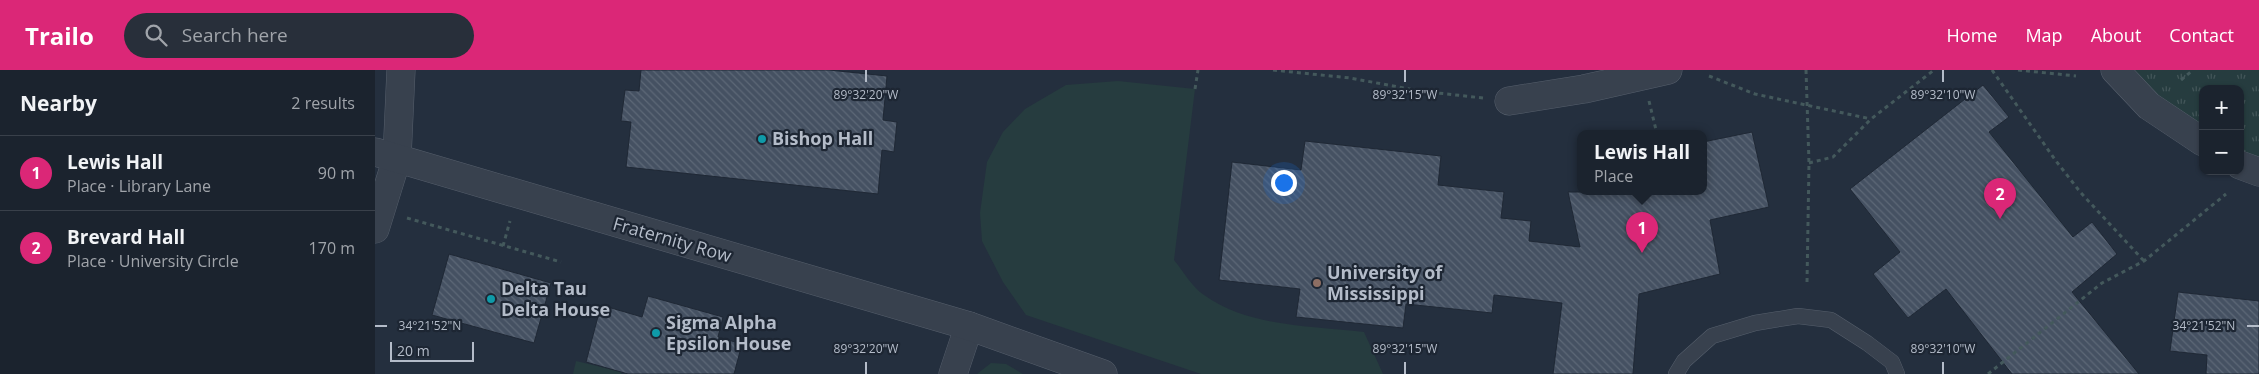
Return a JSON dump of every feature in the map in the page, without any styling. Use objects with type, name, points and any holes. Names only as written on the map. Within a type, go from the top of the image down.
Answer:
[{"type":"street","points":[[375,230],[401,70]]},
{"type":"street","points":[[1509,101],[1585,89],[1668,70]]},
{"type":"street","points":[[2115,70],[2149,106],[2199,139]]},
{"type":"street","name":"Fraternity Row","points":[[386,155],[969,326],[1103,374]]},
{"type":"street","points":[[2244,166],[2259,172]]},
{"type":"street","points":[[953,374],[969,326]]},
{"type":"lane","points":[[1677,374],[1685,360],[1712,336],[1755,323],[1798,316],[1831,320],[1867,343],[1891,362],[1897,374]]},
{"type":"path","points":[[1195,89],[1198,70]]},
{"type":"path","points":[[1273,70],[1349,78],[1420,91],[1509,101]]},
{"type":"path","points":[[1806,70],[1809,163],[1807,283]]},
{"type":"path","points":[[1809,163],[1833,157],[1871,119],[1934,70]]},
{"type":"path","points":[[1992,70],[2081,193],[2144,262]]},
{"type":"path","points":[[2018,70],[2076,76]]},
{"type":"path","points":[[2181,80],[2193,70]]},
{"type":"path","points":[[1709,76],[1755,94],[1871,119]]},
{"type":"path","points":[[1647,96],[1656,130]]},
{"type":"path","points":[[1988,374],[2102,283],[2144,262],[2226,194]]},
{"type":"path","points":[[503,246],[513,213]]},
{"type":"path","points":[[404,218],[561,262]]},
{"type":"green space","points":[[2115,70],[2259,70],[2259,172],[2244,166],[2244,85],[2199,85],[2199,139]]},
{"type":"green space","points":[[1118,81],[1195,89],[1174,260],[1196,288],[1221,306],[1260,319],[1302,326],[1364,332],[1383,374],[1201,374],[1026,315],[1003,282],[982,241],[980,213],[987,162],[1003,132],[1025,109],[1066,85]]},
{"type":"green space","points":[[576,361],[622,372],[621,374],[573,374]]},
{"type":"green space","points":[[991,363],[1006,364],[1023,374],[977,374]]},
{"type":"building","name":"Bishop Hall","points":[[641,70],[829,70],[887,76],[883,120],[897,122],[894,152],[882,150],[878,194],[626,167],[631,122],[621,121],[625,90],[639,91]]},
{"type":"building","points":[[1983,85],[2009,117],[1989,132],[2073,237],[2092,222],[2117,254],[2072,292],[2139,374],[2012,374],[1946,289],[1908,318],[1873,274],[1900,252],[1850,189]]},
{"type":"building","points":[[1752,132],[1769,207],[1710,220],[1720,274],[1639,294],[1633,374],[1553,374],[1562,303],[1494,295],[1492,313],[1406,304],[1403,328],[1296,317],[1300,289],[1219,280],[1232,162],[1301,170],[1305,141],[1441,156],[1438,185],[1504,192],[1501,218],[1531,221],[1529,241],[1580,247],[1568,192],[1577,192],[1577,195],[1707,195],[1707,141]]},
{"type":"building","name":"Delta Tau Delta House","points":[[449,254],[551,283],[534,343],[432,315]]},
{"type":"building","points":[[2178,292],[2259,301],[2259,374],[2206,374],[2207,355],[2170,351]]},
{"type":"building","name":"Sigma Alpha Epsilon House","points":[[648,296],[723,317],[718,337],[742,344],[734,374],[628,374],[586,362],[601,305],[642,317]]},
{"type":"place","name":"Bishop Hall","points":[[762,139]]},
{"type":"place","name":"Brevard Hall","points":[[2000,219]]},
{"type":"place","name":"Lewis Hall","points":[[1642,253]]},
{"type":"place","name":"University of Mississippi","points":[[1317,283]]},
{"type":"place","name":"Delta Tau Delta House","points":[[491,299]]},
{"type":"place","name":"Sigma Alpha Epsilon House","points":[[656,333]]}]
